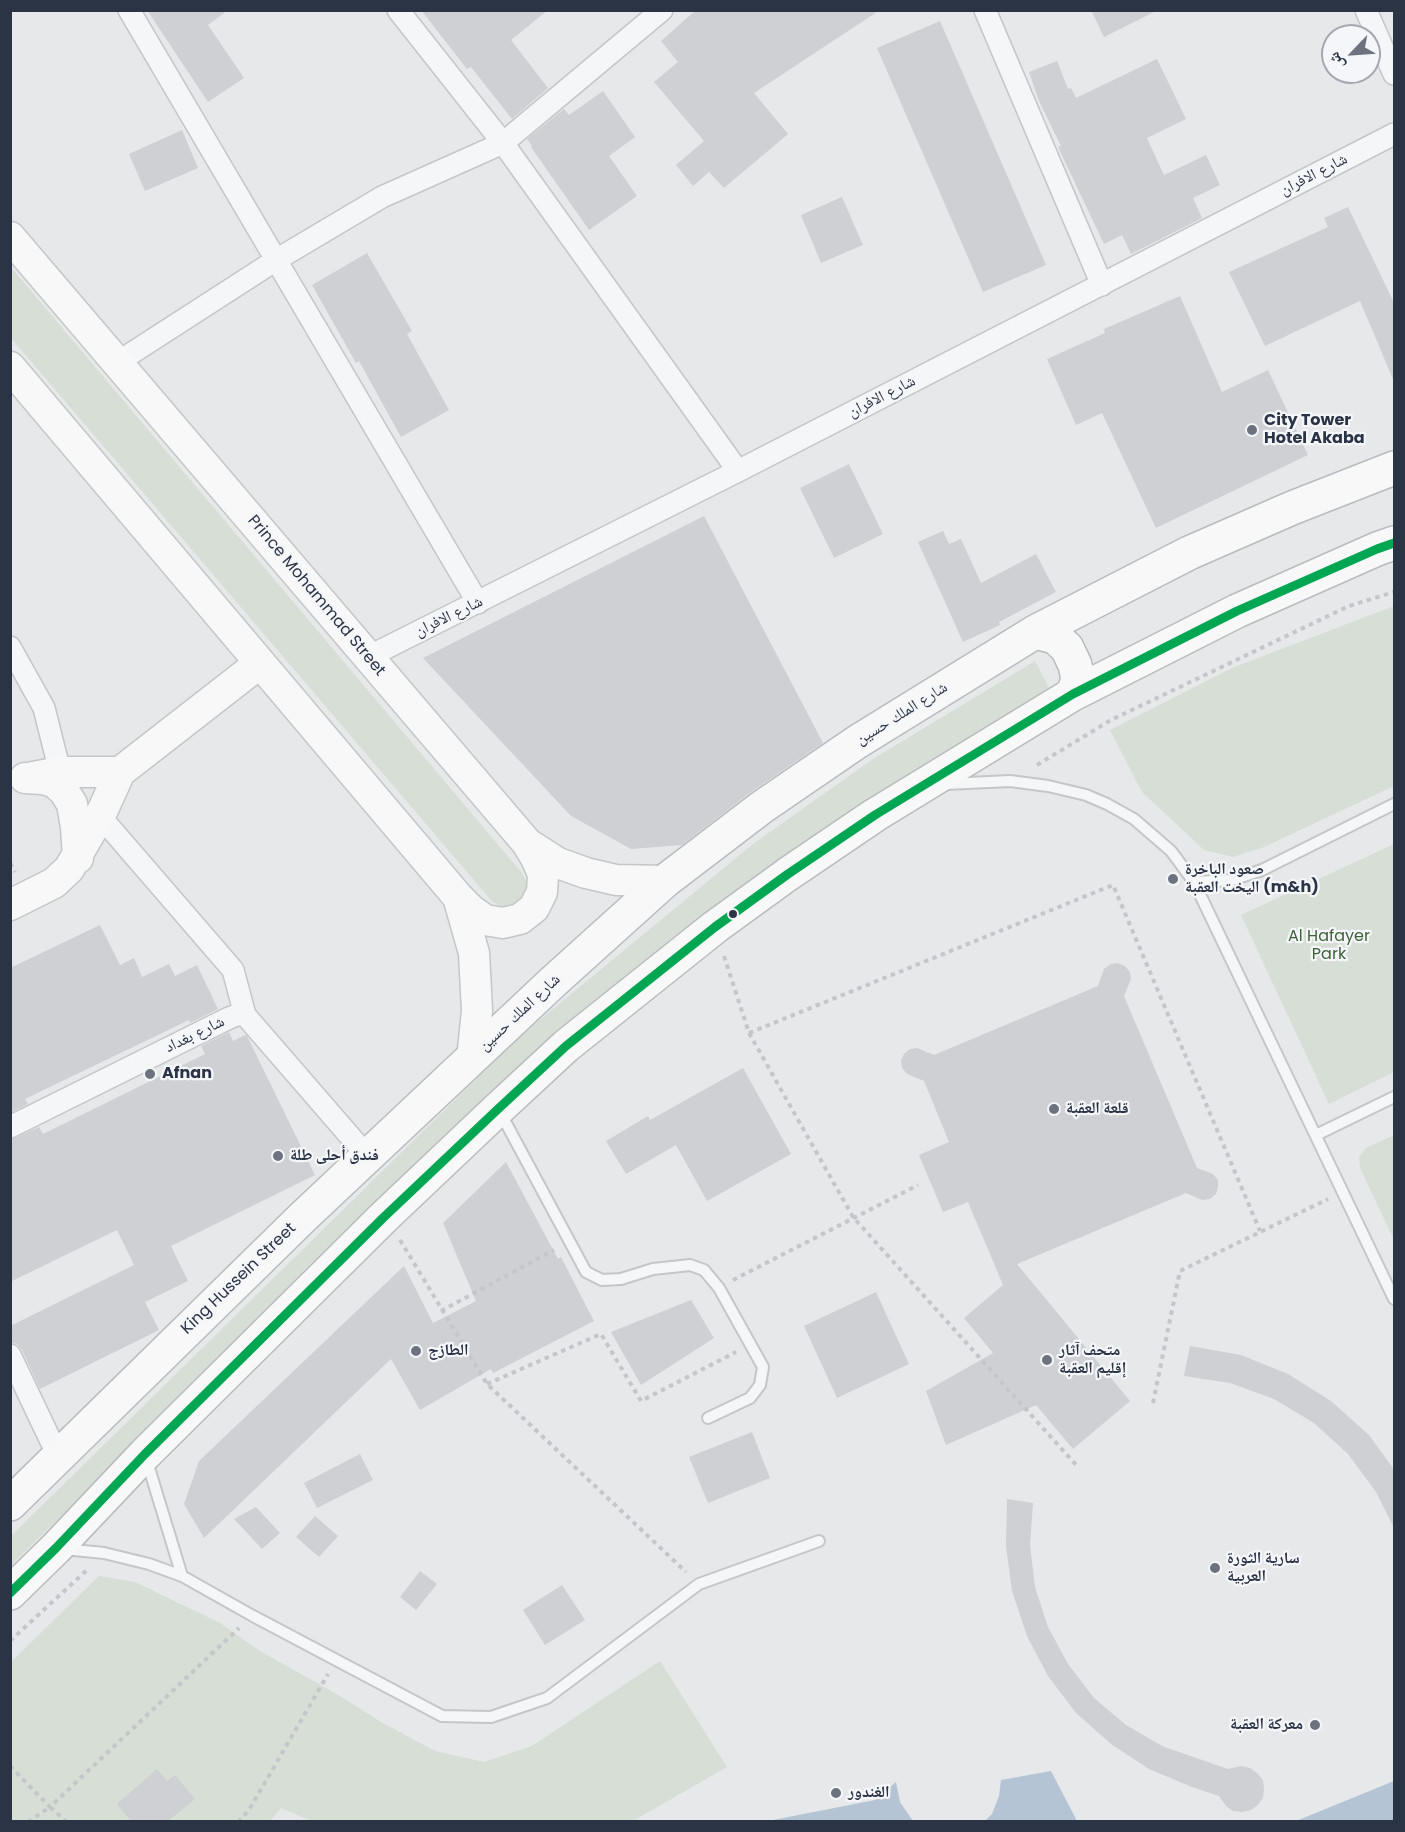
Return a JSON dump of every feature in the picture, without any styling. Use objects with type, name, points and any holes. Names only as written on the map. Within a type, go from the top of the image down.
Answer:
[{"type":"highway","name":"شارع الملك حسين","points":[[472,1059],[665,880],[762,807],[857,742],[1035,632],[1189,553],[1292,508],[1395,468]]},
{"type":"highway","points":[[10,1593],[145,1454],[384,1217],[498,1109],[566,1046],[715,927],[797,867],[922,786],[1073,694],[1237,611],[1395,543]]},
{"type":"highway","points":[[1035,632],[1055,637],[1067,648],[1075,665],[1078,679],[1073,694]]},
{"type":"highway","name":"King Hussein Street","points":[[10,1504],[294,1225],[472,1059]]},
{"type":"main road","name":"Prince Mohammad Street","points":[[10,237],[527,843],[558,863],[586,873],[616,880],[665,880]]},
{"type":"main road","points":[[10,367],[458,897],[485,920],[503,923],[520,919],[534,908],[542,892],[543,874],[527,843]]},
{"type":"main road","points":[[10,905],[54,883],[69,869],[78,858],[120,772],[260,663]]},
{"type":"main road","points":[[18,779],[60,772],[120,772]]},
{"type":"main road","points":[[18,779],[42,779],[54,782],[64,791],[72,804],[78,858]]},
{"type":"main road","points":[[458,897],[474,953],[477,1011],[472,1059]]},
{"type":"street","points":[[129,10],[478,603]]},
{"type":"street","points":[[398,10],[503,143],[738,471]]},
{"type":"street","points":[[118,362],[276,260],[382,197],[503,143],[662,10]]},
{"type":"street","points":[[985,10],[1102,285]]},
{"type":"street","points":[[1366,10],[1395,74]]},
{"type":"street","name":"شارع الافران","points":[[368,657],[738,471],[1395,134]]},
{"type":"street","points":[[10,647],[44,708],[60,772]]},
{"type":"street","points":[[100,816],[233,970],[245,1015]]},
{"type":"street","name":"شارع بغداد","points":[[10,1127],[229,1018],[245,1015],[368,1156]]},
{"type":"street","points":[[10,1355],[58,1456]]},
{"type":"lane","points":[[922,786],[1010,781],[1048,786],[1086,795],[1134,819],[1171,851],[1194,882],[1395,1299]]},
{"type":"lane","points":[[1194,882],[1232,880],[1262,870],[1395,804]]},
{"type":"lane","points":[[1316,1135],[1395,1097]]},
{"type":"lane","points":[[498,1109],[586,1272],[602,1280],[621,1279],[652,1269],[690,1265],[704,1270],[719,1288],[763,1367],[760,1385],[750,1398],[708,1418]]},
{"type":"lane","points":[[145,1454],[182,1576]]},
{"type":"lane","points":[[56,1548],[104,1553],[149,1564],[182,1576],[442,1716],[491,1718],[548,1698],[699,1584],[819,1541]]},
{"type":"path","points":[[1010,781],[1111,720],[1349,606],[1395,592]]},
{"type":"path","points":[[749,1033],[1113,885],[1260,1231]]},
{"type":"path","points":[[715,927],[749,1033],[853,1217],[1077,1466]]},
{"type":"path","points":[[719,1288],[918,1185]]},
{"type":"path","points":[[1153,1403],[1180,1271],[1343,1192]]},
{"type":"path","points":[[384,1217],[403,1244],[441,1311],[487,1384],[699,1584]]},
{"type":"path","points":[[441,1311],[569,1243]]},
{"type":"path","points":[[487,1384],[601,1334],[641,1401],[750,1345]]},
{"type":"path","points":[[10,1641],[104,1553]]},
{"type":"path","points":[[27,1821],[50,1807],[253,1616]]},
{"type":"path","points":[[238,1821],[249,1810],[336,1660]]},
{"type":"path","points":[[10,1766],[67,1821]]},
{"type":"green space","points":[[10,266],[521,872],[527,883],[528,893],[523,903],[508,909],[500,907],[491,900],[11,338]]},
{"type":"green space","points":[[1394,606],[1394,786],[1264,847],[1233,857],[1204,850],[1142,792],[1110,730],[1232,668]]},
{"type":"green space","points":[[1035,661],[1052,693],[690,928],[533,1054],[11,1565],[11,1536],[519,1037],[753,844],[873,759]]},
{"type":"green space","name":"Al Hafayer Park","points":[[1394,844],[1394,1072],[1329,1104],[1241,915]]},
{"type":"green space","points":[[1394,1135],[1394,1240],[1360,1168],[1359,1157],[1366,1148]]},
{"type":"green space","points":[[99,1576],[135,1582],[220,1623],[260,1651],[435,1751],[484,1762],[532,1746],[660,1661],[727,1767],[633,1821],[314,1822],[281,1808],[270,1821],[11,1822],[11,1662]]},
{"type":"water","points":[[1051,1771],[1077,1821],[985,1821],[992,1814],[999,1796],[1001,1780]]},
{"type":"water","points":[[1394,1781],[1394,1821],[1296,1821]]},
{"type":"water","points":[[896,1782],[900,1802],[913,1821],[768,1821],[875,1800]]},
{"type":"building","points":[[147,10],[228,10],[208,25],[244,78],[208,102]]},
{"type":"building","points":[[421,10],[548,10],[511,40],[548,88],[512,119],[471,67],[467,69]]},
{"type":"building","points":[[696,10],[880,10],[754,93],[788,134],[724,188],[709,172],[693,186],[676,165],[704,141],[654,82],[678,62],[661,41]]},
{"type":"building","points":[[1091,10],[1158,10],[1104,37]]},
{"type":"building","points":[[940,21],[1046,265],[983,292],[877,48]]},
{"type":"building","points":[[1157,59],[1186,119],[1147,138],[1164,175],[1206,155],[1220,185],[1193,198],[1202,218],[1131,254],[1122,235],[1104,244],[1058,147],[1061,146],[1039,101],[1029,72],[1057,61],[1068,89],[1071,88],[1076,98]]},
{"type":"building","points":[[603,91],[635,137],[609,156],[637,196],[589,230],[527,139],[564,109],[569,115]]},
{"type":"building","points":[[182,130],[198,168],[145,191],[129,154]]},
{"type":"building","points":[[842,197],[863,245],[821,263],[801,215]]},
{"type":"building","points":[[1348,207],[1395,305],[1395,384],[1360,301],[1265,346],[1229,272],[1328,227],[1324,218]]},
{"type":"building","points":[[367,253],[412,331],[407,334],[449,410],[401,437],[359,361],[356,363],[312,285]]},
{"type":"building","points":[[1180,296],[1222,392],[1268,370],[1308,455],[1156,528],[1102,413],[1076,425],[1047,359],[1105,333],[1104,329]]},
{"type":"building","points":[[849,464],[883,534],[834,558],[800,488]]},
{"type":"building","points":[[704,516],[823,743],[751,792],[682,845],[631,849],[571,816],[423,658]]},
{"type":"building","points":[[943,531],[949,544],[961,539],[981,583],[1036,554],[1056,592],[999,622],[1000,625],[963,642],[918,542]]},
{"type":"building","points":[[100,925],[120,965],[134,958],[142,977],[169,964],[175,976],[197,965],[218,1009],[190,1023],[189,1020],[25,1099],[28,1104],[10,1113],[10,968]]},
{"type":"building","name":"قلعة العقبة","points":[[1118,963],[1130,972],[1131,979],[1124,996],[1197,1168],[1213,1174],[1218,1180],[1216,1194],[1210,1199],[1202,1200],[1186,1193],[1017,1264],[1130,1401],[1073,1449],[1036,1405],[946,1445],[926,1391],[993,1353],[964,1318],[1003,1285],[968,1202],[943,1212],[919,1155],[949,1142],[924,1081],[907,1074],[902,1068],[901,1060],[910,1049],[917,1048],[934,1055],[1098,986],[1104,969],[1111,964]]},
{"type":"building","points":[[229,1032],[233,1041],[247,1036],[315,1175],[171,1246],[188,1281],[145,1302],[159,1330],[40,1389],[22,1350],[17,1344],[10,1342],[10,1326],[134,1265],[117,1230],[10,1282],[10,1140],[39,1127],[43,1134],[205,1054],[201,1046]]},
{"type":"building","points":[[743,1068],[791,1154],[707,1201],[676,1145],[626,1174],[606,1141],[648,1116],[650,1120]]},
{"type":"building","points":[[506,1162],[558,1259],[561,1257],[594,1321],[493,1373],[491,1369],[420,1410],[391,1359],[204,1538],[184,1504],[199,1461],[404,1266],[433,1323],[476,1301],[443,1223]]},
{"type":"building","points":[[876,1292],[909,1364],[837,1398],[804,1326]]},
{"type":"building","points":[[691,1300],[714,1338],[641,1385],[611,1332]]},
{"type":"building","points":[[1190,1346],[1241,1355],[1288,1374],[1331,1401],[1369,1435],[1395,1471],[1395,1530],[1376,1492],[1348,1454],[1314,1423],[1274,1399],[1230,1383],[1184,1376]]},
{"type":"building","points":[[752,1432],[770,1478],[708,1503],[689,1457]]},
{"type":"building","points":[[360,1454],[373,1480],[317,1508],[304,1483]]},
{"type":"building","points":[[1007,1499],[1033,1503],[1030,1545],[1035,1587],[1048,1627],[1068,1664],[1094,1698],[1126,1725],[1162,1746],[1228,1769],[1241,1766],[1250,1768],[1263,1780],[1263,1798],[1258,1805],[1251,1810],[1233,1811],[1219,1796],[1149,1769],[1111,1744],[1076,1713],[1048,1676],[1027,1636],[1012,1591],[1006,1546]]},
{"type":"building","points":[[256,1507],[280,1533],[262,1549],[234,1519]]},
{"type":"building","points":[[315,1516],[338,1536],[319,1557],[296,1537]]},
{"type":"building","points":[[420,1571],[437,1584],[416,1610],[400,1597]]},
{"type":"building","points":[[562,1585],[585,1620],[545,1645],[523,1610]]},
{"type":"building","points":[[157,1769],[167,1781],[175,1775],[195,1799],[168,1821],[131,1821],[117,1804]]},
{"type":"transit line","points":[[10,1593],[145,1454],[384,1217],[498,1109],[566,1046],[715,927],[875,815],[1073,694],[1237,611],[1394,543]]},
{"type":"place","name":"City Tower Hotel Akaba","points":[[1252,430]]},
{"type":"place","name":"صعود الباخرة اليخت العقبة (m&h)","points":[[1173,879]]},
{"type":"place","name":"Afnan","points":[[150,1074]]},
{"type":"place","name":"قلعة العقبة","points":[[1054,1109]]},
{"type":"place","name":"فندق أحلى طلة","points":[[278,1156]]},
{"type":"place","name":"الطازج","points":[[416,1351]]},
{"type":"place","name":"متحف آثار إقليم العقبة","points":[[1047,1360]]},
{"type":"place","name":"سارية الثورة العربية","points":[[1215,1568]]},
{"type":"place","name":"معركة العقبة","points":[[1315,1725]]},
{"type":"place","name":"الغندور","points":[[836,1793]]}]
